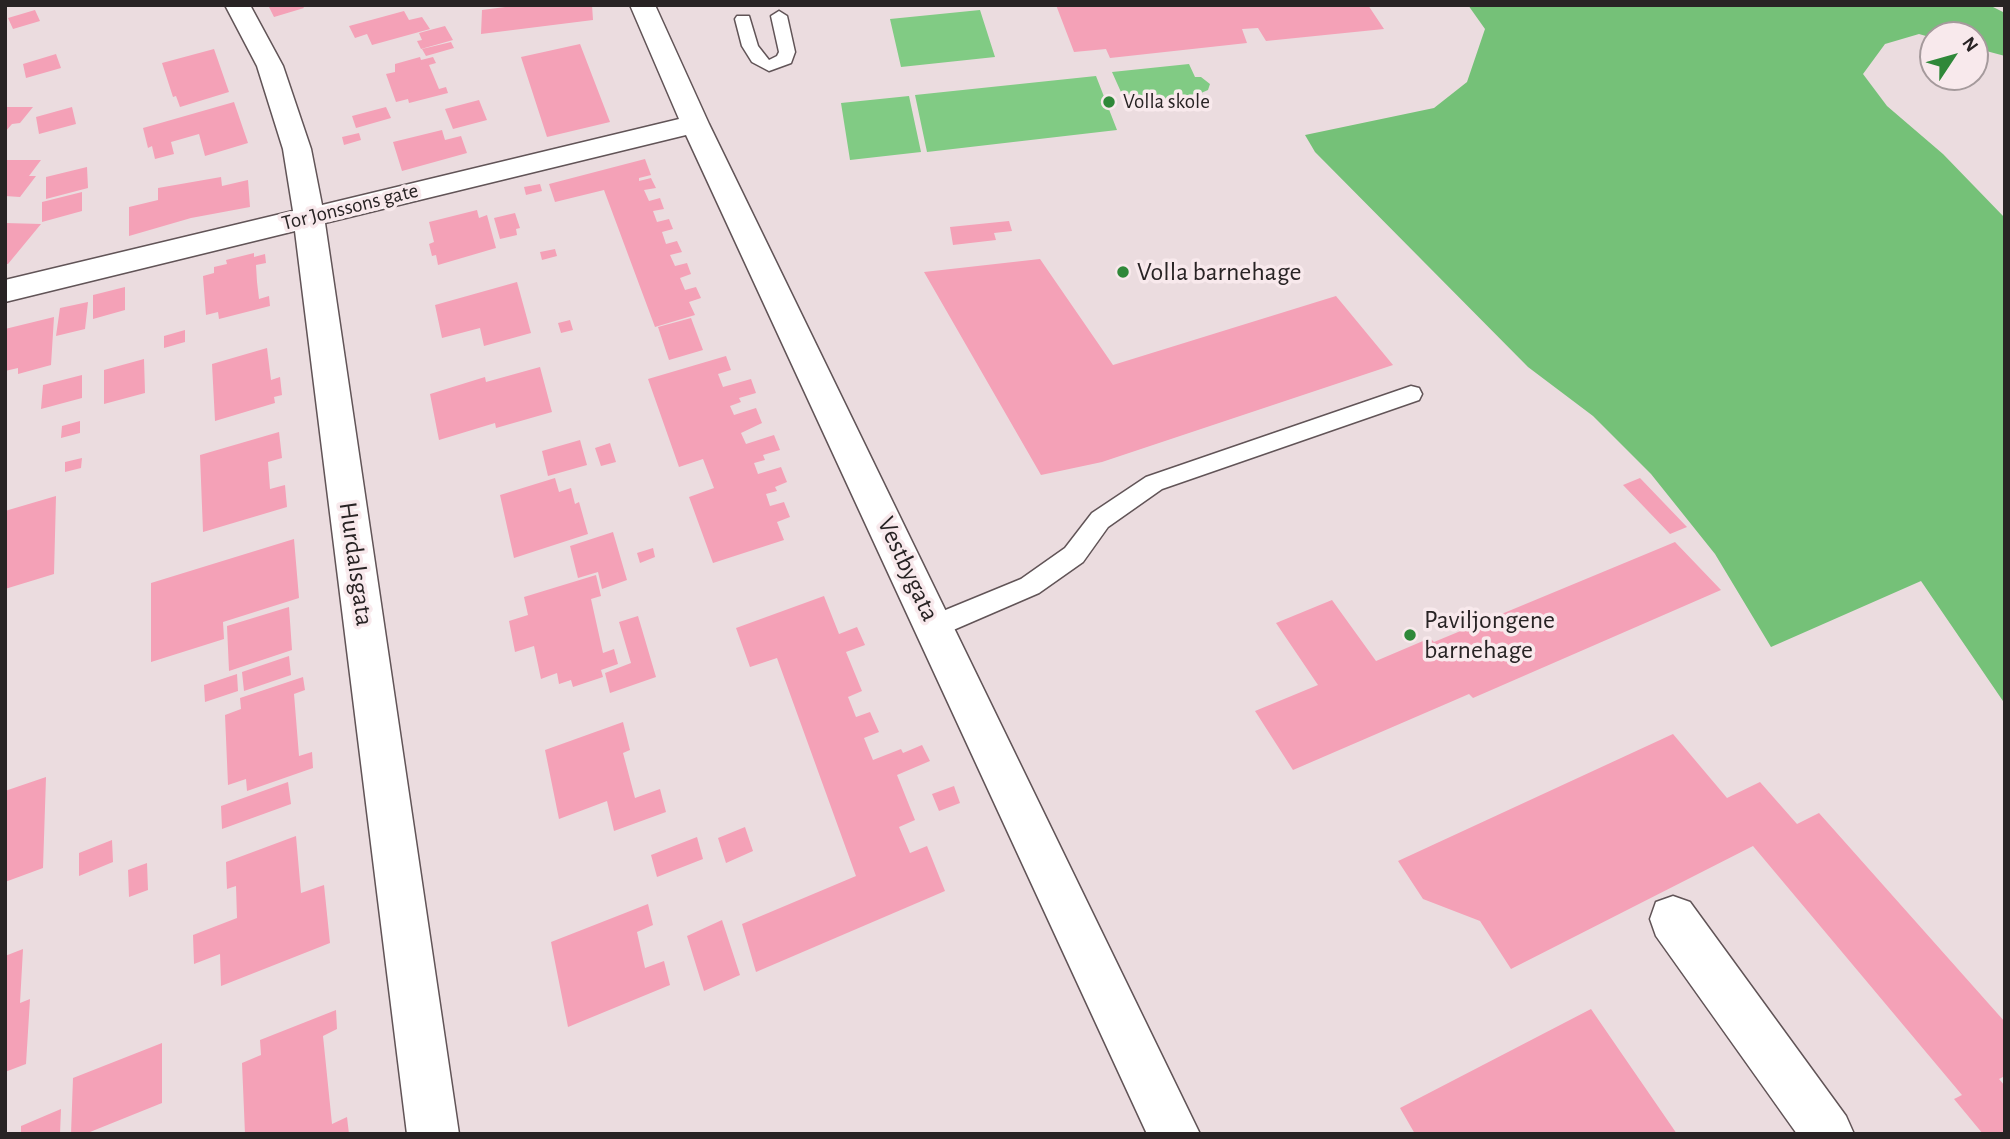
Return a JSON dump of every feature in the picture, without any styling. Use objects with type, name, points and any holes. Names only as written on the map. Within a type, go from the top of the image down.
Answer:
[{"type":"street","name":"Hurdalsgata","points":[[237,5],[270,66],[298,149],[433,1134]]},
{"type":"street","name":"Vestbygata","points":[[642,5],[695,124],[935,625],[1174,1134]]},
{"type":"street","name":"Tor Jonssons gate","points":[[5,292],[695,124]]},
{"type":"street","points":[[1674,919],[1828,1134]]},
{"type":"lane","points":[[743,19],[750,46],[760,62],[769,66],[785,59],[787,52],[779,16]]},
{"type":"lane","points":[[935,625],[1030,586],[1074,555],[1100,520],[1154,483],[1411,394]]},
{"type":"green space","points":[[1468,5],[1989,5],[2005,13],[2005,56],[1989,52],[1989,21],[1919,21],[1919,34],[1885,44],[1863,74],[1887,106],[1943,154],[2005,218],[2005,704],[1921,581],[1771,647],[1715,554],[1651,474],[1593,416],[1528,367],[1315,152],[1305,135],[1434,108],[1467,82],[1485,29]]},
{"type":"green space","points":[[980,10],[995,57],[901,67],[890,19]]},
{"type":"green space","points":[[1189,64],[1195,77],[1201,77],[1210,84],[1208,90],[1131,104],[1125,101],[1112,72]]},
{"type":"green space","points":[[1096,76],[1117,130],[927,152],[915,95]]},
{"type":"green space","points":[[909,96],[921,152],[850,160],[841,103]]},
{"type":"building","points":[[268,5],[302,5],[304,8],[274,17]]},
{"type":"building","points":[[521,5],[592,5],[593,20],[481,34],[482,10]]},
{"type":"building","points":[[1056,5],[1368,5],[1384,29],[1266,41],[1258,28],[1242,29],[1247,43],[1110,58],[1106,49],[1074,52]]},
{"type":"building","points":[[35,10],[40,21],[13,29],[8,18]]},
{"type":"building","points":[[404,11],[409,20],[422,17],[430,29],[372,45],[367,34],[355,38],[349,26]]},
{"type":"building","points":[[445,26],[453,40],[421,49],[417,41],[422,40],[419,33]]},
{"type":"building","points":[[451,42],[454,48],[426,56],[422,49]]},
{"type":"building","points":[[580,44],[610,122],[547,137],[521,57]]},
{"type":"building","points":[[214,49],[229,92],[180,107],[176,96],[173,97],[162,63]]},
{"type":"building","points":[[56,54],[61,68],[26,78],[23,64]]},
{"type":"building","points":[[420,57],[421,60],[433,57],[436,63],[429,65],[439,89],[446,87],[448,93],[409,103],[408,99],[396,102],[386,74],[395,72],[395,64]]},
{"type":"building","points":[[479,100],[487,120],[453,129],[445,109]]},
{"type":"building","points":[[234,102],[248,143],[205,156],[199,134],[171,142],[174,154],[155,159],[152,146],[148,148],[143,128]]},
{"type":"building","points":[[5,107],[33,107],[20,123],[12,124],[5,132]]},
{"type":"building","points":[[72,107],[76,124],[39,134],[36,117]]},
{"type":"building","points":[[386,107],[391,118],[356,128],[352,116]]},
{"type":"building","points":[[442,130],[445,140],[461,136],[467,153],[402,171],[393,142]]},
{"type":"building","points":[[359,133],[361,140],[344,145],[342,137]]},
{"type":"building","points":[[645,159],[651,175],[639,178],[639,181],[651,178],[656,188],[644,190],[649,201],[660,198],[664,209],[653,211],[657,222],[669,219],[673,229],[662,232],[666,244],[677,241],[682,252],[670,255],[675,266],[687,263],[691,274],[680,278],[685,290],[696,287],[701,298],[689,302],[695,315],[655,327],[604,190],[555,202],[549,184]]},
{"type":"building","points":[[5,160],[41,160],[29,176],[36,176],[20,197],[5,196]]},
{"type":"building","points":[[87,167],[88,188],[46,199],[46,177]]},
{"type":"building","points":[[221,177],[222,186],[248,180],[250,207],[191,218],[129,236],[129,207],[158,200],[158,188]]},
{"type":"building","points":[[540,184],[542,191],[526,195],[524,187]]},
{"type":"building","points":[[82,192],[82,211],[42,222],[42,202]]},
{"type":"building","points":[[477,210],[479,218],[487,215],[496,248],[438,265],[436,255],[432,256],[429,244],[434,242],[429,222]]},
{"type":"building","points":[[515,213],[520,228],[516,229],[517,235],[500,239],[494,218]]},
{"type":"building","points":[[1009,221],[1012,231],[994,233],[996,240],[953,245],[950,227]]},
{"type":"building","points":[[5,223],[41,224],[8,264],[5,264]]},
{"type":"building","points":[[555,249],[557,256],[542,260],[540,252]]},
{"type":"building","points":[[254,253],[254,257],[265,254],[266,263],[256,265],[257,282],[259,299],[269,296],[270,306],[219,319],[218,312],[206,315],[203,276],[214,273],[214,267],[227,264],[226,260]]},
{"type":"building","points":[[1040,259],[1113,365],[1336,296],[1393,365],[1102,462],[1041,475],[924,272]]},
{"type":"building","points":[[517,282],[531,333],[484,346],[480,328],[442,338],[435,305]]},
{"type":"building","points":[[125,287],[125,310],[93,319],[93,295]]},
{"type":"building","points":[[88,302],[85,329],[56,336],[60,308]]},
{"type":"building","points":[[54,317],[51,365],[18,374],[18,368],[5,371],[5,329]]},
{"type":"building","points":[[691,318],[703,350],[669,360],[658,327]]},
{"type":"building","points":[[570,320],[573,330],[561,333],[558,323]]},
{"type":"building","points":[[185,330],[185,342],[164,348],[164,336]]},
{"type":"building","points":[[267,348],[271,380],[280,377],[282,395],[274,397],[275,403],[215,421],[212,364]]},
{"type":"building","points":[[726,356],[731,370],[718,374],[723,387],[751,379],[756,393],[739,398],[741,402],[730,406],[734,415],[756,408],[762,423],[741,433],[746,444],[774,435],[780,450],[763,455],[765,460],[754,463],[758,474],[781,467],[787,482],[775,487],[777,491],[766,494],[770,506],[784,502],[790,517],[777,522],[784,540],[713,563],[689,497],[714,488],[703,459],[679,467],[648,379]]},
{"type":"building","points":[[144,359],[145,393],[104,404],[104,370]]},
{"type":"building","points":[[540,367],[552,412],[496,428],[495,423],[439,440],[430,394],[485,377],[486,382]]},
{"type":"building","points":[[82,375],[82,398],[41,409],[43,385]]},
{"type":"building","points":[[80,421],[80,433],[61,438],[62,426]]},
{"type":"building","points":[[279,432],[282,458],[268,462],[270,489],[285,485],[287,507],[203,532],[200,455]]},
{"type":"building","points":[[580,440],[587,465],[548,476],[542,451]]},
{"type":"building","points":[[610,443],[616,462],[601,466],[595,448]]},
{"type":"building","points":[[82,458],[81,468],[65,472],[65,462]]},
{"type":"building","points":[[555,478],[559,492],[571,488],[575,504],[579,502],[588,534],[514,558],[500,495]]},
{"type":"building","points":[[1640,478],[1687,527],[1670,534],[1623,485]]},
{"type":"building","points":[[56,496],[54,574],[5,589],[5,511]]},
{"type":"building","points":[[613,532],[627,580],[602,589],[598,572],[578,578],[570,546]]},
{"type":"building","points":[[294,539],[299,598],[223,622],[224,639],[151,662],[151,583]]},
{"type":"building","points":[[1675,542],[1721,590],[1473,698],[1469,694],[1293,770],[1255,711],[1318,685],[1276,623],[1332,600],[1376,661],[1430,638],[1434,642]]},
{"type":"building","points":[[653,548],[655,557],[640,563],[637,553]]},
{"type":"building","points":[[596,575],[601,596],[591,599],[603,653],[614,649],[618,664],[601,670],[603,677],[573,687],[571,680],[559,684],[557,673],[541,679],[534,646],[515,652],[509,621],[528,615],[524,597]]},
{"type":"building","points":[[824,596],[839,634],[857,627],[865,645],[846,652],[862,691],[848,697],[856,717],[870,712],[879,732],[864,738],[873,760],[901,749],[903,753],[922,745],[930,761],[897,775],[915,820],[899,827],[910,853],[927,846],[945,891],[756,972],[742,924],[856,876],[777,658],[750,667],[736,628]]},
{"type":"building","points":[[289,607],[292,650],[229,671],[227,626]]},
{"type":"building","points":[[638,616],[656,677],[610,693],[605,673],[631,663],[619,622]]},
{"type":"building","points":[[289,656],[291,675],[244,691],[242,672]]},
{"type":"building","points":[[237,674],[238,691],[205,702],[204,685]]},
{"type":"building","points":[[303,677],[305,690],[294,694],[299,756],[312,752],[313,768],[247,791],[246,779],[228,785],[225,715],[241,709],[240,698]]},
{"type":"building","points":[[623,722],[630,750],[623,753],[635,798],[660,789],[666,812],[614,831],[607,801],[559,819],[545,750]]},
{"type":"building","points":[[1673,734],[1727,798],[1760,782],[1797,824],[1819,813],[2005,1022],[2005,1076],[1999,1079],[2005,1086],[2005,1134],[1983,1134],[1954,1099],[1962,1095],[1753,846],[1511,969],[1480,921],[1423,899],[1398,861]]},
{"type":"building","points":[[46,777],[43,868],[5,882],[5,791]]},
{"type":"building","points":[[288,782],[291,804],[222,829],[221,806]]},
{"type":"building","points":[[954,786],[960,803],[939,811],[932,794]]},
{"type":"building","points":[[745,827],[753,851],[726,863],[718,838]]},
{"type":"building","points":[[296,836],[301,893],[324,885],[330,943],[221,986],[220,954],[194,964],[193,935],[237,918],[236,886],[227,889],[226,862]]},
{"type":"building","points":[[697,837],[703,859],[657,877],[651,855]]},
{"type":"building","points":[[112,840],[113,862],[79,876],[79,853]]},
{"type":"building","points":[[147,863],[148,890],[129,897],[128,870]]},
{"type":"building","points":[[648,904],[653,925],[637,932],[645,968],[664,961],[670,985],[568,1027],[551,942]]},
{"type":"building","points":[[722,920],[740,975],[704,991],[687,936]]},
{"type":"building","points":[[23,949],[20,1003],[30,999],[26,1064],[5,1072],[5,956]]},
{"type":"building","points":[[1591,1009],[1677,1134],[1415,1134],[1400,1108]]},
{"type":"building","points":[[336,1010],[337,1029],[323,1036],[332,1124],[347,1117],[349,1134],[245,1134],[242,1063],[261,1055],[260,1040]]},
{"type":"building","points":[[162,1043],[162,1103],[85,1134],[71,1134],[73,1078]]},
{"type":"building","points":[[61,1109],[60,1134],[21,1134],[21,1126]]},
{"type":"place","name":"Volla skole","points":[[1109,102]]},
{"type":"place","name":"Volla barnehage","points":[[1123,272]]},
{"type":"place","name":"Paviljongene barnehage","points":[[1410,635]]}]
